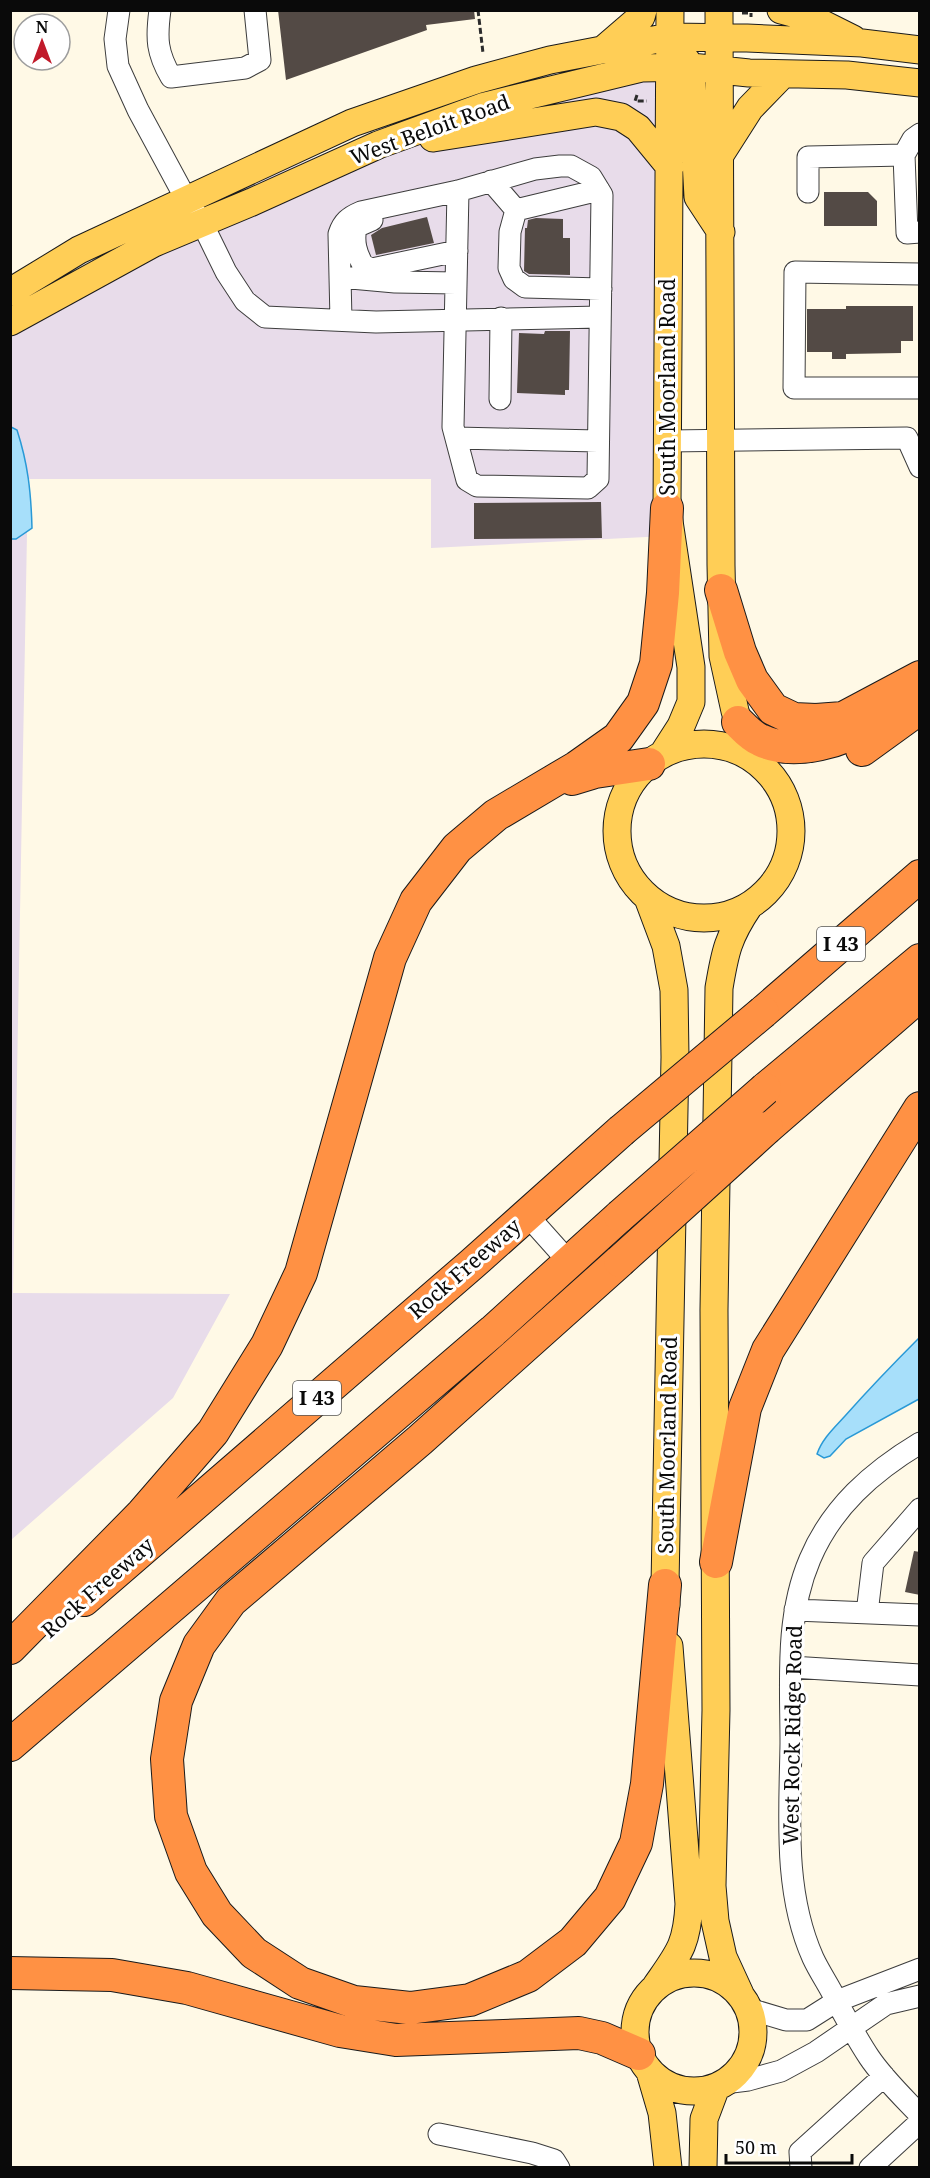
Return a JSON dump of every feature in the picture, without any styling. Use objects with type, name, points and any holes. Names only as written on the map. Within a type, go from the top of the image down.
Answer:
[{"type":"highway","points":[[10,1648],[142,1514],[213,1432],[267,1346],[301,1274],[390,958],[416,901],[457,848],[496,815],[577,767],[618,738],[643,703],[656,664],[668,508]]},
{"type":"highway","points":[[721,590],[740,652],[752,680],[773,709],[794,719],[843,718],[920,677]]},
{"type":"highway","points":[[738,722],[751,735],[762,741],[788,746],[814,746],[835,741],[859,731],[920,694]]},
{"type":"highway","points":[[753,758],[798,765],[830,764],[859,753],[920,708]]},
{"type":"highway","points":[[534,791],[595,772],[656,759]]},
{"type":"highway","name":"Rock Freeway","points":[[10,1663],[621,1131],[920,876]]},
{"type":"highway","points":[[10,1745],[493,1330],[765,1089],[920,960]]},
{"type":"highway","points":[[664,1585],[647,1784],[636,1843],[610,1898],[573,1942],[528,1976],[470,2000],[410,2008],[354,2002],[300,1983],[254,1953],[217,1914],[191,1872],[171,1816],[167,1760],[176,1701],[199,1645],[231,1601],[420,1440],[767,1128],[920,995]]},
{"type":"highway","points":[[716,1562],[745,1408],[768,1350],[920,1108]]},
{"type":"highway","points":[[10,1973],[111,1976],[187,1988],[340,2031],[396,2040],[579,2033],[602,2038],[644,2063]]},
{"type":"main road","points":[[605,48],[641,16],[643,10]]},
{"type":"main road","name":"South Moorland Road","points":[[656,759],[681,726],[691,702],[691,667],[668,508],[670,167],[681,67],[669,37],[670,10]]},
{"type":"main road","points":[[781,10],[811,18],[862,43]]},
{"type":"main road","points":[[644,2063],[661,2081],[674,2088],[702,2091],[720,2085],[738,2073],[747,2059],[753,2042],[753,2025],[723,1957],[715,1921],[712,1886],[716,1721],[714,1310],[719,988],[725,951],[737,924],[749,906],[771,888],[786,863],[792,836],[789,808],[777,782],[753,758],[738,722],[723,656],[719,37],[730,12]]},
{"type":"main road","name":"West Beloit Road","points":[[10,292],[79,250],[352,123],[476,80],[605,48],[669,37],[862,43],[920,50]]},
{"type":"main road","name":"West Beloit Road","points":[[10,322],[154,243],[378,145],[485,106],[642,68],[681,67],[750,73],[847,75],[920,83]]},
{"type":"main road","points":[[681,67],[698,197],[721,232]]},
{"type":"main road","points":[[720,155],[750,108],[783,74]]},
{"type":"main road","points":[[378,145],[596,112],[621,117],[638,128],[670,167]]},
{"type":"main road","points":[[749,906],[724,916],[697,918],[671,912],[648,898],[631,879],[620,856],[617,830],[621,805],[632,782],[656,759],[691,745],[720,745],[753,758]]},
{"type":"main road","name":"South Moorland Road","points":[[648,898],[666,946],[674,990],[674,1104],[664,1585],[689,1904],[688,1927],[682,1948],[656,1986]]},
{"type":"main road","points":[[668,2168],[662,2113],[635,2036],[636,2017],[644,2000],[656,1986],[672,1977],[690,1973],[709,1975],[726,1982],[744,2001]]},
{"type":"main road","points":[[703,2168],[704,2120],[720,2085]]},
{"type":"street","points":[[119,10],[115,39],[118,66],[138,110],[186,199],[202,223],[226,272],[245,301],[265,317],[376,322],[600,317]]},
{"type":"street","points":[[160,10],[157,32],[160,58],[171,77],[245,68],[260,60],[255,10]]},
{"type":"street","points":[[920,134],[913,140],[904,155],[907,232],[920,232]]},
{"type":"street","points":[[808,192],[808,158],[904,155]]},
{"type":"street","points":[[341,320],[339,234],[342,225],[350,217],[361,212],[454,192],[535,169],[571,166],[591,177],[602,195],[598,479],[588,488],[477,486],[467,480],[453,427],[457,251],[454,192]]},
{"type":"street","points":[[491,181],[516,210]]},
{"type":"street","points":[[516,210],[599,190]]},
{"type":"street","points":[[454,192],[408,211],[368,221],[356,227],[354,237],[356,253],[363,266],[372,269],[457,251]]},
{"type":"street","points":[[516,210],[510,232],[509,268],[514,279],[525,286],[601,289]]},
{"type":"street","points":[[920,274],[795,272],[794,388],[920,388]]},
{"type":"street","points":[[340,277],[456,284]]},
{"type":"street","points":[[500,399],[501,318]]},
{"type":"street","points":[[456,438],[598,441]]},
{"type":"street","points":[[668,441],[907,438],[920,467]]},
{"type":"street","points":[[526,1215],[569,1262]]},
{"type":"street","name":"West Rock Ridge Road","points":[[920,1443],[893,1459],[843,1503],[825,1530],[810,1559],[801,1584],[795,1610],[791,1667],[790,1851],[801,1923],[813,1957],[869,2057],[920,2115]]},
{"type":"street","points":[[867,1613],[873,1563],[920,1509]]},
{"type":"street","points":[[795,1610],[920,1615]]},
{"type":"street","points":[[791,1667],[920,1675]]},
{"type":"street","points":[[744,2001],[786,2020],[807,2020],[837,2001],[920,1969]]},
{"type":"street","points":[[720,2085],[781,2071],[816,2052],[886,2004],[920,1996]]},
{"type":"street","points":[[801,2168],[800,2152],[884,2076]]},
{"type":"street","points":[[870,2168],[920,2122]]},
{"type":"street","points":[[439,2134],[532,2153],[554,2160],[559,2168]]},
{"type":"street","points":[[858,2168],[888,2140],[902,2138]]},
{"type":"path","points":[[478,10],[483,52]]},
{"type":"path","points":[[730,12],[751,13]]},
{"type":"path","points":[[637,95],[635,101],[647,101]]},
{"type":"shaded area","points":[[669,37],[666,536],[431,548],[431,479],[28,479],[13,1293],[230,1294],[173,1398],[11,1540],[11,306],[101,256],[290,168],[406,118],[592,65]]},
{"type":"water","points":[[11,427],[17,430],[24,455],[32,515],[32,528],[16,539],[10,539]]},
{"type":"water","points":[[919,1338],[919,1399],[846,1439],[830,1456],[824,1458],[817,1454],[833,1429]]},
{"type":"building","points":[[278,10],[474,10],[475,19],[426,25],[427,30],[286,80]]},
{"type":"building","points":[[824,192],[868,192],[877,201],[877,226],[824,226]]},
{"type":"building","points":[[427,217],[434,243],[376,255],[371,235],[382,228]]},
{"type":"building","points":[[563,219],[563,238],[570,238],[570,275],[529,274],[524,271],[525,228],[527,228],[528,220]]},
{"type":"building","points":[[846,306],[913,306],[913,341],[901,341],[901,353],[846,354],[846,359],[832,359],[832,352],[807,352],[807,309],[846,309]]},
{"type":"building","points":[[545,331],[570,331],[569,390],[565,390],[565,395],[517,393],[519,333],[544,334]]},
{"type":"building","points":[[601,502],[602,538],[474,539],[474,503]]},
{"type":"building","points":[[914,1551],[920,1552],[920,1595],[905,1592]]}]
